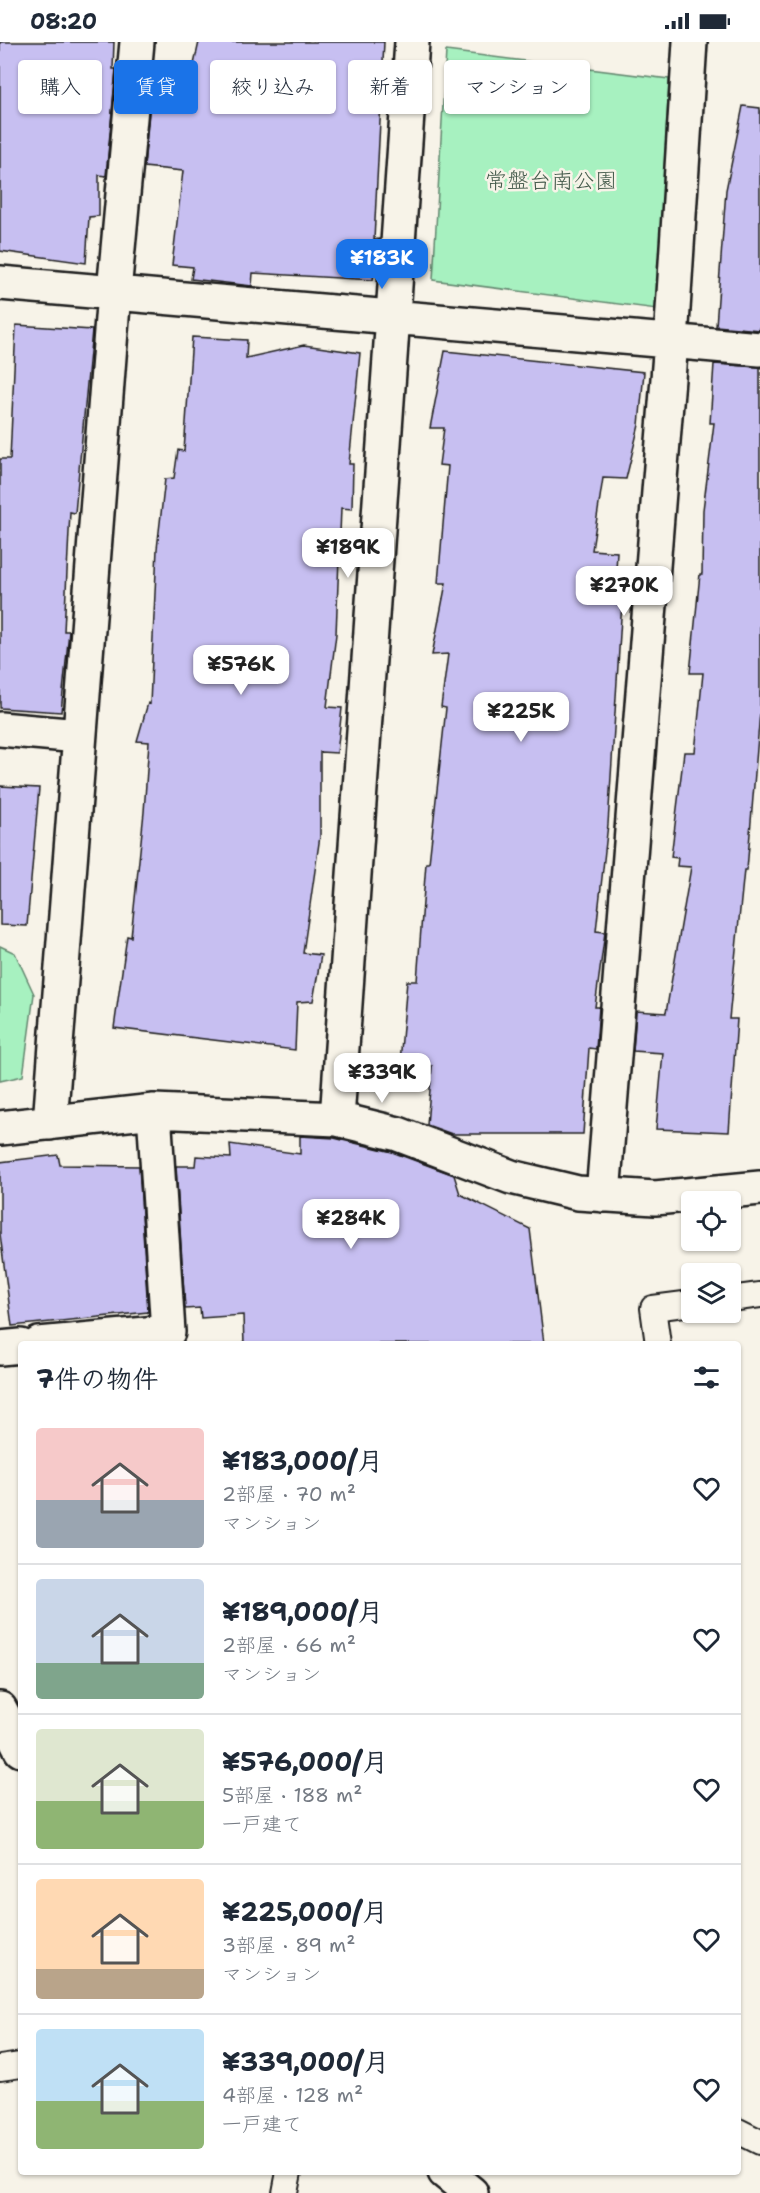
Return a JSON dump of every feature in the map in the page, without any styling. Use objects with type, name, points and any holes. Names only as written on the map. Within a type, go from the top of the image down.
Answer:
[{"type":"street","points":[[50,1123],[114,292],[137,42]]},
{"type":"street","points":[[337,1119],[412,42]]},
{"type":"street","points":[[603,1195],[671,341],[690,42]]},
{"type":"street","points":[[0,282],[760,349]]},
{"type":"street","points":[[0,729],[79,736]]},
{"type":"street","points":[[71,1341],[168,1332],[154,1111]]},
{"type":"street","points":[[0,1128],[154,1111],[337,1119],[398,1134],[512,1177],[578,1193],[655,1198],[760,1188]]},
{"type":"street","points":[[0,1348],[18,1346]]},
{"type":"street","points":[[0,1709],[18,1744]]},
{"type":"street","points":[[449,2175],[471,2193]]},
{"type":"lane","points":[[741,1298],[760,1296]]},
{"type":"lane","points":[[658,1341],[653,1308],[681,1305]]},
{"type":"lane","points":[[0,2068],[18,2065]]},
{"type":"lane","points":[[741,2132],[760,2142]]},
{"type":"lane","points":[[285,2193],[288,2175]]},
{"type":"green space","name":"常盤台南公園","points":[[446,51],[518,60],[445,60]]},
{"type":"green space","name":"常盤台南公園","points":[[590,69],[669,79],[657,309],[433,280],[444,86],[444,114],[590,114]]},
{"type":"green space","points":[[0,946],[15,953],[34,994],[23,1076],[0,1081]]},
{"type":"building","points":[[0,42],[114,42],[114,90],[106,176],[99,175],[99,216],[89,217],[86,263],[0,251]]},
{"type":"building","points":[[199,42],[384,42],[383,60],[348,60],[348,114],[380,114],[374,240],[379,239],[373,280],[253,273],[252,286],[191,279],[193,267],[172,265],[183,171],[144,167],[149,114],[198,114],[198,60],[195,60]]},
{"type":"building","points":[[743,106],[760,108],[760,330],[716,326],[726,190]]},
{"type":"building","points":[[16,325],[92,330],[75,513],[70,512],[64,631],[69,631],[61,712],[0,708],[0,459],[10,459]]},
{"type":"building","points":[[192,337],[247,340],[246,358],[304,345],[360,353],[349,464],[353,464],[352,509],[341,508],[336,634],[327,707],[342,708],[337,753],[320,752],[320,836],[303,953],[321,955],[313,1001],[297,1002],[295,1050],[114,1028],[127,936],[131,937],[144,812],[149,742],[137,741],[148,703],[150,704],[157,549],[165,479],[174,478],[178,450],[184,451]]},
{"type":"building","points":[[445,351],[644,372],[639,425],[626,479],[603,478],[592,550],[617,552],[616,570],[624,570],[608,824],[596,931],[605,932],[595,1007],[599,1007],[596,1049],[589,1048],[583,1134],[452,1134],[427,1125],[432,1066],[400,1062],[407,981],[417,981],[426,863],[429,863],[446,708],[441,707],[448,654],[432,655],[446,583],[438,583],[448,466],[439,465],[444,428],[430,428]]},
{"type":"building","points":[[714,364],[760,367],[760,712],[747,870],[744,870],[729,1019],[737,1019],[729,1132],[656,1129],[663,1053],[633,1051],[636,1011],[666,1013],[691,867],[677,866],[678,858],[671,857],[684,752],[695,752],[703,673],[690,673],[700,574],[702,574],[703,510],[714,423],[710,423]]},
{"type":"building","points":[[0,786],[39,788],[27,926],[0,925]]},
{"type":"building","points":[[300,1136],[334,1138],[392,1152],[454,1175],[460,1194],[530,1229],[544,1341],[244,1341],[243,1315],[201,1318],[200,1308],[185,1309],[176,1166],[195,1166],[196,1156],[231,1158],[230,1144],[300,1154]]},
{"type":"building","points":[[58,1155],[60,1165],[139,1166],[148,1312],[12,1326],[0,1234],[0,1162]]}]
